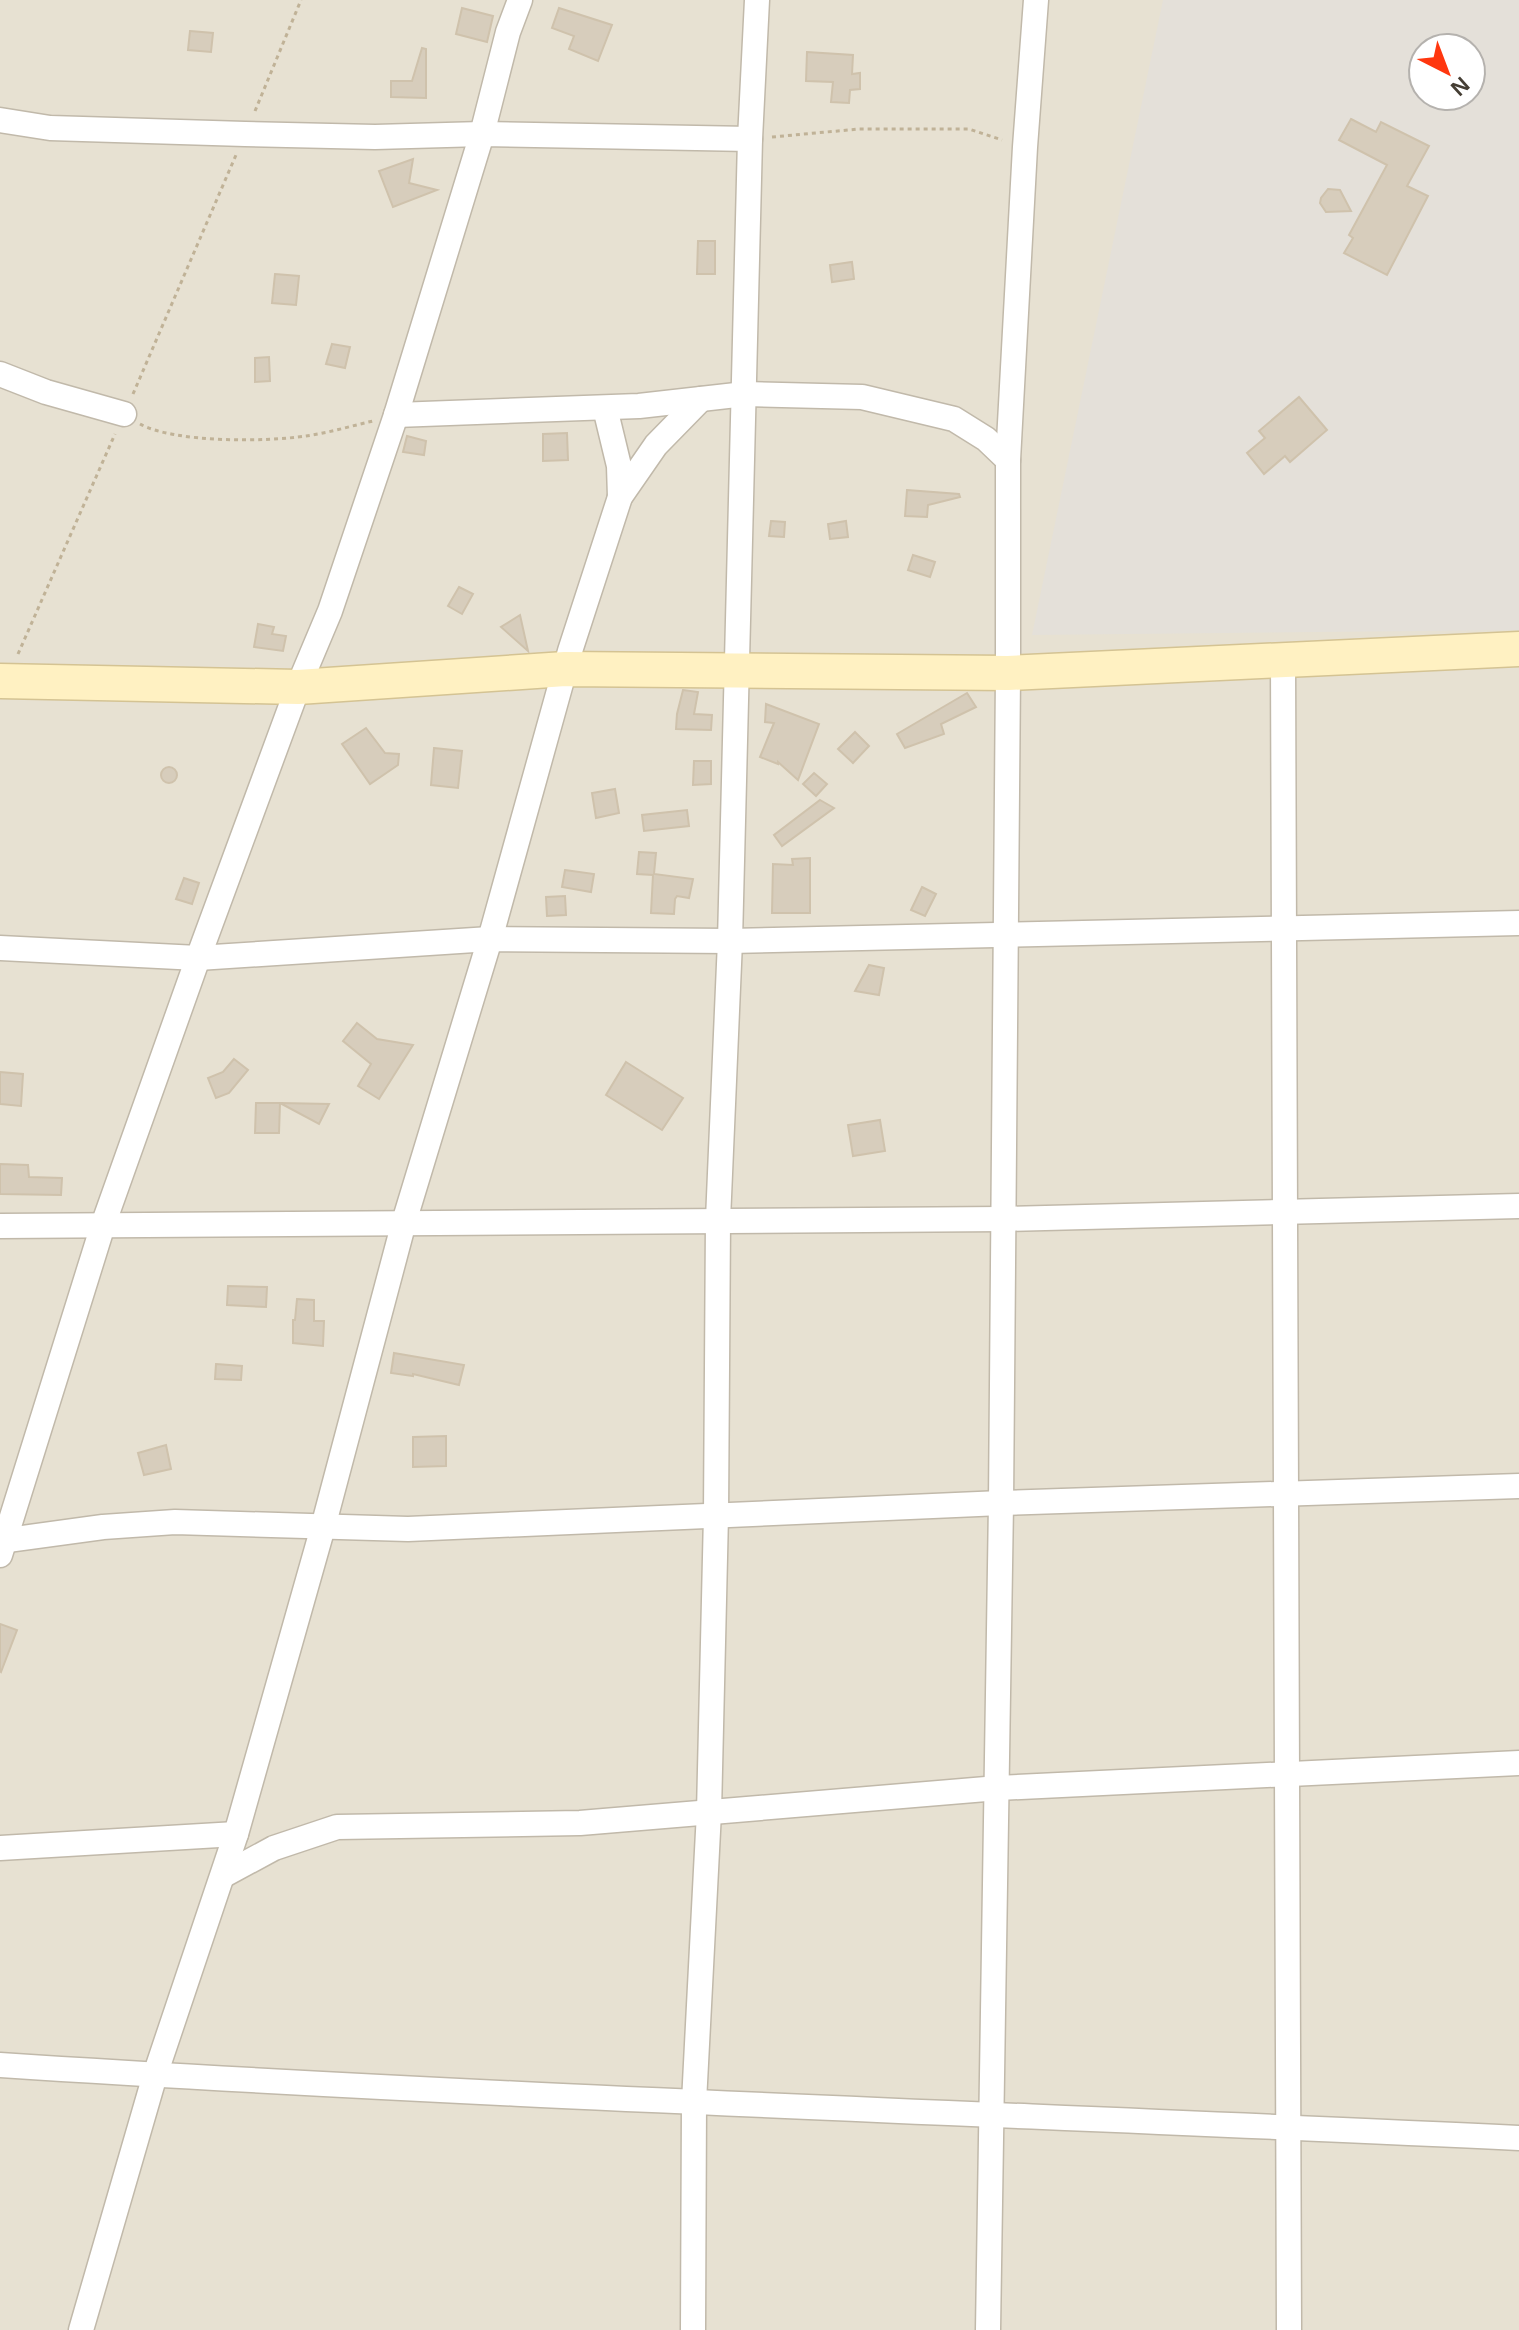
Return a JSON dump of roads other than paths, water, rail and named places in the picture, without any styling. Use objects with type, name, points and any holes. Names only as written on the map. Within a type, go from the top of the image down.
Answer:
[{"type":"street","points":[[520,0],[396,415],[330,611],[298,687],[103,1225],[2,1545],[103,1527],[175,1522],[408,1529],[1001,1503],[1519,1486]]},
{"type":"street","points":[[693,2330],[694,2102],[709,1812],[716,1515],[718,1220],[730,941],[750,139],[757,0]]},
{"type":"street","points":[[988,2330],[998,1788],[1007,936],[1008,460],[1036,0]]},
{"type":"street","points":[[0,120],[50,128],[245,134],[750,139]]},
{"type":"street","points":[[0,374],[46,392],[124,414]]},
{"type":"street","points":[[396,415],[605,408],[745,394],[862,397],[954,419],[975,431],[1008,460]]},
{"type":"street","points":[[81,2330],[155,2075],[224,1875],[323,1527],[404,1222],[490,939],[565,669],[620,497],[656,445],[701,399]]},
{"type":"street","points":[[605,408],[619,466],[620,497]]},
{"type":"street","points":[[2,686],[298,687],[565,669],[1008,673],[1519,649]]},
{"type":"street","points":[[1283,661],[1289,2330]]},
{"type":"street","points":[[0,948],[198,958],[490,939],[730,941],[1519,923]]},
{"type":"street","points":[[0,1226],[1003,1219],[1519,1206]]},
{"type":"street","points":[[224,1875],[274,1848],[337,1827],[580,1823],[998,1788],[1519,1763]]},
{"type":"street","points":[[0,1848],[236,1834]]},
{"type":"street","points":[[0,2065],[694,2102],[1519,2138]]}]
